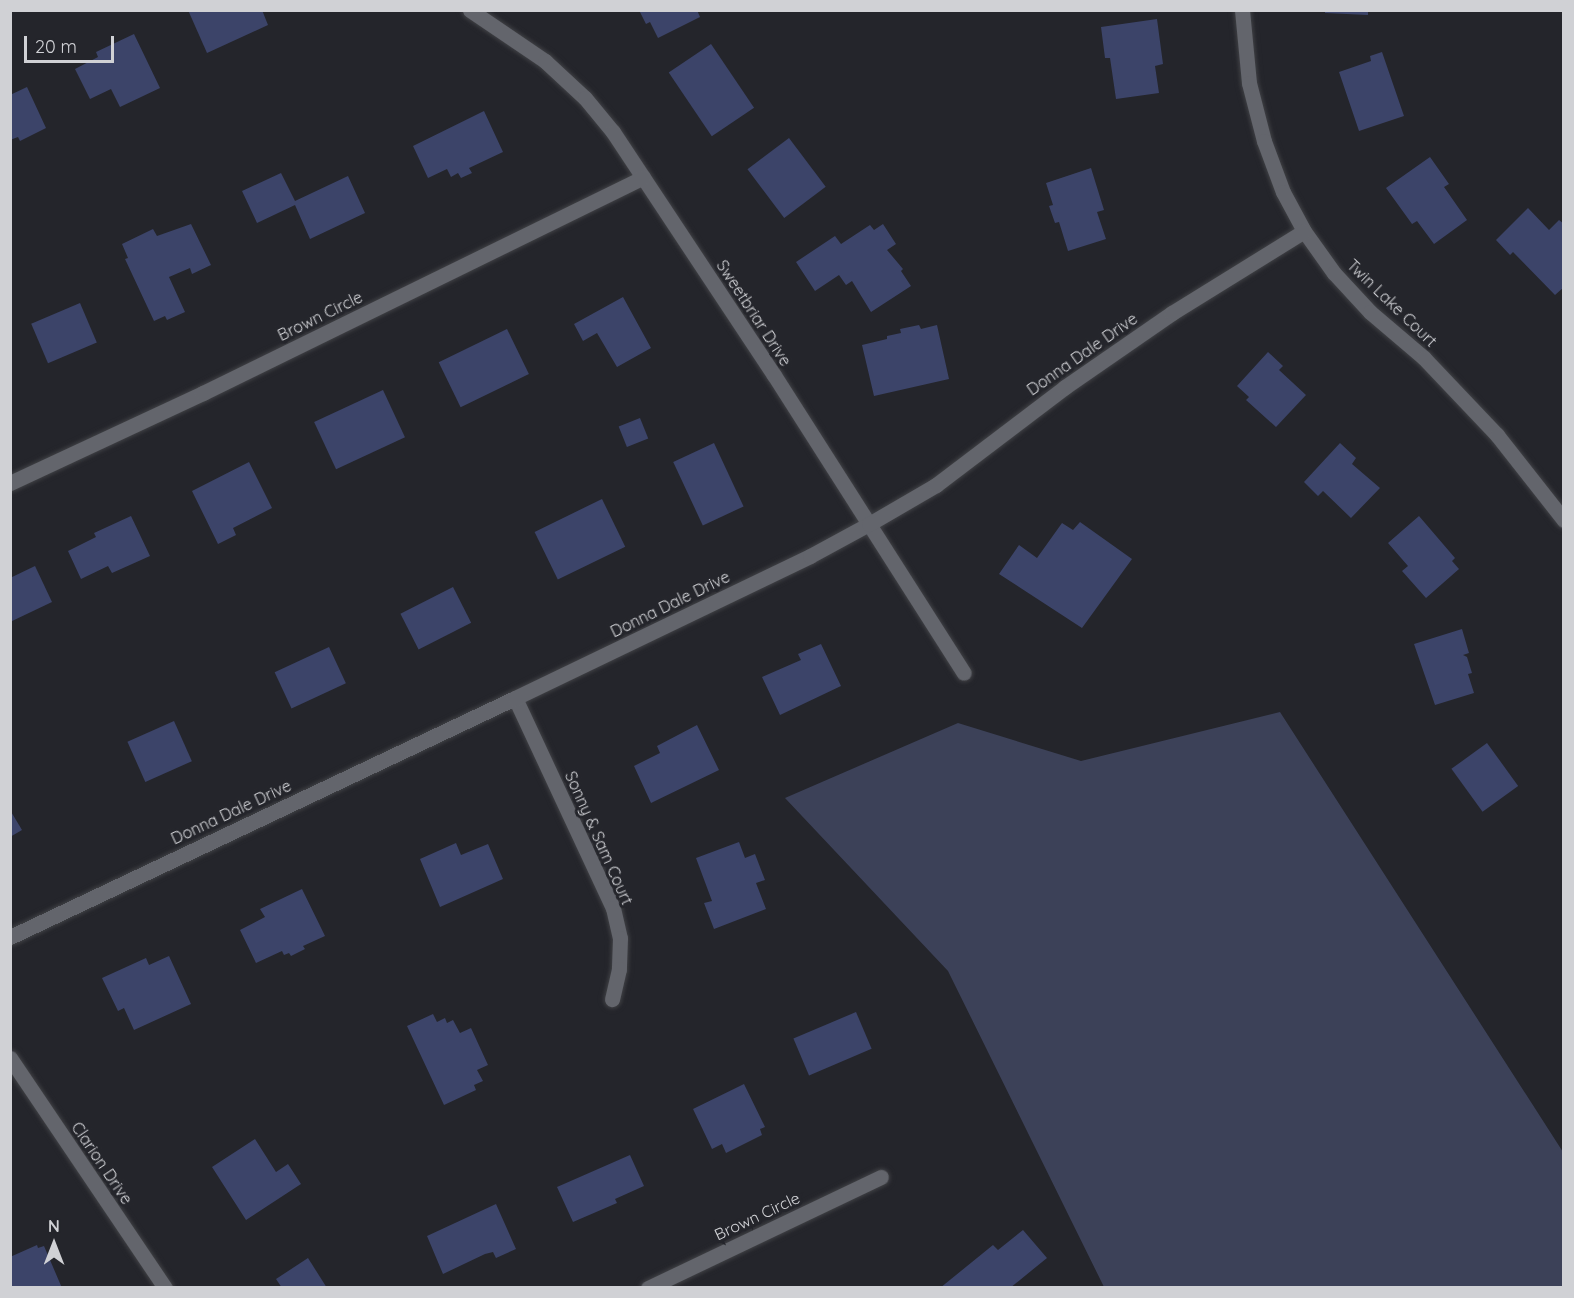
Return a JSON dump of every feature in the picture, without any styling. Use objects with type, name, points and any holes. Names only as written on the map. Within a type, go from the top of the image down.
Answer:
[{"type":"street","name":"Sweetbriar Drive","points":[[470,10],[545,61],[585,98],[613,132],[964,673]]},
{"type":"street","name":"Twin Lake Court","points":[[1242,10],[1249,83],[1264,141],[1283,192],[1304,231],[1334,273],[1363,304],[1424,358],[1497,435],[1563,520]]},
{"type":"street","name":"Brown Circle","points":[[10,483],[203,393],[643,177]]},
{"type":"street","name":"Donna Dale Drive","points":[[10,937],[515,698],[810,556],[869,524],[936,485],[1065,387],[1172,313],[1304,231]]},
{"type":"street","name":"Sonny & Sam Court","points":[[515,698],[613,908],[620,938],[619,969],[612,999]]},
{"type":"street","name":"Clarion Drive","points":[[10,1058],[165,1287]]},
{"type":"street","name":"Brown Circle","points":[[648,1287],[881,1177]]},
{"type":"shaded area","points":[[1280,712],[1563,1152],[1563,1287],[1104,1287],[948,971],[785,798],[958,723],[1081,761]]},
{"type":"building","points":[[188,10],[262,10],[268,25],[207,53]]},
{"type":"building","points":[[639,10],[697,10],[700,17],[658,38],[650,22],[646,24]]},
{"type":"building","points":[[1325,10],[1368,10],[1368,15],[1325,13]]},
{"type":"building","points":[[1157,19],[1163,64],[1155,66],[1159,93],[1116,99],[1110,58],[1105,58],[1101,27]]},
{"type":"building","points":[[134,34],[160,88],[120,107],[111,89],[90,99],[75,69],[98,57],[96,52]]},
{"type":"building","points":[[711,44],[754,108],[712,136],[669,73]]},
{"type":"building","points":[[1382,52],[1404,116],[1359,131],[1339,72],[1371,61],[1370,56]]},
{"type":"building","points":[[27,87],[46,128],[20,141],[18,137],[10,140],[10,95]]},
{"type":"building","points":[[484,111],[503,152],[469,168],[472,173],[461,178],[458,173],[451,177],[447,169],[428,178],[413,146]]},
{"type":"building","points":[[789,138],[826,187],[784,218],[747,169]]},
{"type":"building","points":[[1430,157],[1449,184],[1444,187],[1467,220],[1434,244],[1417,221],[1412,224],[1386,188]]},
{"type":"building","points":[[1091,168],[1104,210],[1097,212],[1106,239],[1068,251],[1059,222],[1055,223],[1049,206],[1053,205],[1046,183]]},
{"type":"building","points":[[281,173],[295,201],[348,176],[365,213],[310,239],[295,205],[257,223],[242,191]]},
{"type":"building","points":[[1528,208],[1549,230],[1559,220],[1564,224],[1564,287],[1555,295],[1513,252],[1510,255],[1496,240]]},
{"type":"building","points":[[191,224],[211,265],[192,274],[190,268],[169,277],[185,312],[167,320],[165,316],[154,321],[125,259],[128,258],[122,244],[153,229],[157,236]]},
{"type":"building","points":[[883,224],[896,244],[887,250],[903,269],[901,271],[911,286],[871,312],[852,281],[846,285],[839,275],[815,291],[796,262],[835,236],[841,244],[870,225],[874,230]]},
{"type":"building","points":[[623,297],[651,348],[617,367],[597,333],[583,341],[574,324]]},
{"type":"building","points":[[80,303],[97,343],[48,363],[31,324]]},
{"type":"building","points":[[919,325],[921,329],[937,325],[949,379],[874,396],[862,345],[887,339],[887,336],[901,333],[900,329]]},
{"type":"building","points":[[507,329],[529,374],[461,407],[439,362]]},
{"type":"building","points":[[1268,352],[1283,366],[1279,370],[1306,395],[1276,427],[1246,400],[1249,397],[1237,386]]},
{"type":"building","points":[[383,390],[405,437],[336,469],[314,422]]},
{"type":"building","points":[[640,418],[648,438],[627,447],[619,427]]},
{"type":"building","points":[[714,443],[744,506],[703,525],[673,462]]},
{"type":"building","points":[[1340,443],[1356,458],[1352,464],[1380,488],[1351,518],[1323,491],[1318,496],[1304,482]]},
{"type":"building","points":[[249,462],[272,508],[233,528],[236,535],[218,544],[192,491]]},
{"type":"building","points":[[602,499],[625,547],[558,580],[535,532]]},
{"type":"building","points":[[131,516],[150,556],[112,573],[108,566],[81,579],[68,551],[96,537],[94,533]]},
{"type":"building","points":[[1419,516],[1455,558],[1452,561],[1459,569],[1426,598],[1402,571],[1408,566],[1388,543]]},
{"type":"building","points":[[1080,522],[1132,559],[1082,628],[999,574],[1019,545],[1037,558],[1062,523],[1073,530]]},
{"type":"building","points":[[35,566],[52,602],[10,622],[10,578]]},
{"type":"building","points":[[453,587],[471,623],[419,649],[400,614]]},
{"type":"building","points":[[1462,629],[1469,653],[1463,655],[1467,657],[1472,673],[1468,674],[1474,693],[1435,705],[1414,644]]},
{"type":"building","points":[[821,644],[841,686],[780,715],[762,677],[801,660],[798,654]]},
{"type":"building","points":[[329,647],[346,683],[292,709],[275,672]]},
{"type":"building","points":[[174,721],[192,761],[145,782],[127,742]]},
{"type":"building","points":[[697,725],[719,770],[651,803],[634,766],[660,753],[657,746]]},
{"type":"building","points":[[1487,743],[1518,786],[1483,812],[1451,769]]},
{"type":"building","points":[[10,810],[22,830],[10,837]]},
{"type":"building","points":[[739,842],[745,858],[755,854],[765,880],[756,883],[766,909],[714,929],[704,903],[712,901],[696,858]]},
{"type":"building","points":[[456,843],[461,855],[488,844],[503,879],[440,907],[420,859]]},
{"type":"building","points":[[302,889],[325,936],[303,946],[305,949],[291,956],[289,953],[284,955],[282,951],[256,963],[240,930],[265,917],[260,909]]},
{"type":"building","points":[[169,956],[191,1004],[134,1030],[124,1008],[118,1011],[102,978],[146,958],[149,965]]},
{"type":"building","points":[[856,1012],[872,1049],[809,1075],[793,1039]]},
{"type":"building","points":[[433,1014],[437,1022],[445,1018],[447,1023],[453,1020],[460,1033],[471,1028],[488,1065],[477,1070],[483,1081],[474,1085],[476,1090],[444,1105],[407,1026]]},
{"type":"building","points":[[744,1084],[765,1127],[760,1129],[762,1135],[726,1153],[722,1144],[712,1149],[693,1109]]},
{"type":"building","points":[[255,1139],[276,1172],[288,1164],[301,1184],[246,1220],[212,1167]]},
{"type":"building","points":[[630,1155],[644,1186],[615,1199],[617,1203],[573,1222],[557,1187]]},
{"type":"building","points":[[496,1204],[516,1249],[496,1258],[493,1252],[485,1254],[443,1274],[427,1236]]},
{"type":"building","points":[[1023,1230],[1047,1258],[1010,1288],[940,1288],[993,1245],[998,1250]]},
{"type":"building","points":[[37,1245],[38,1248],[44,1246],[62,1288],[10,1288],[10,1257]]},
{"type":"building","points":[[308,1258],[327,1288],[282,1288],[276,1279]]}]
